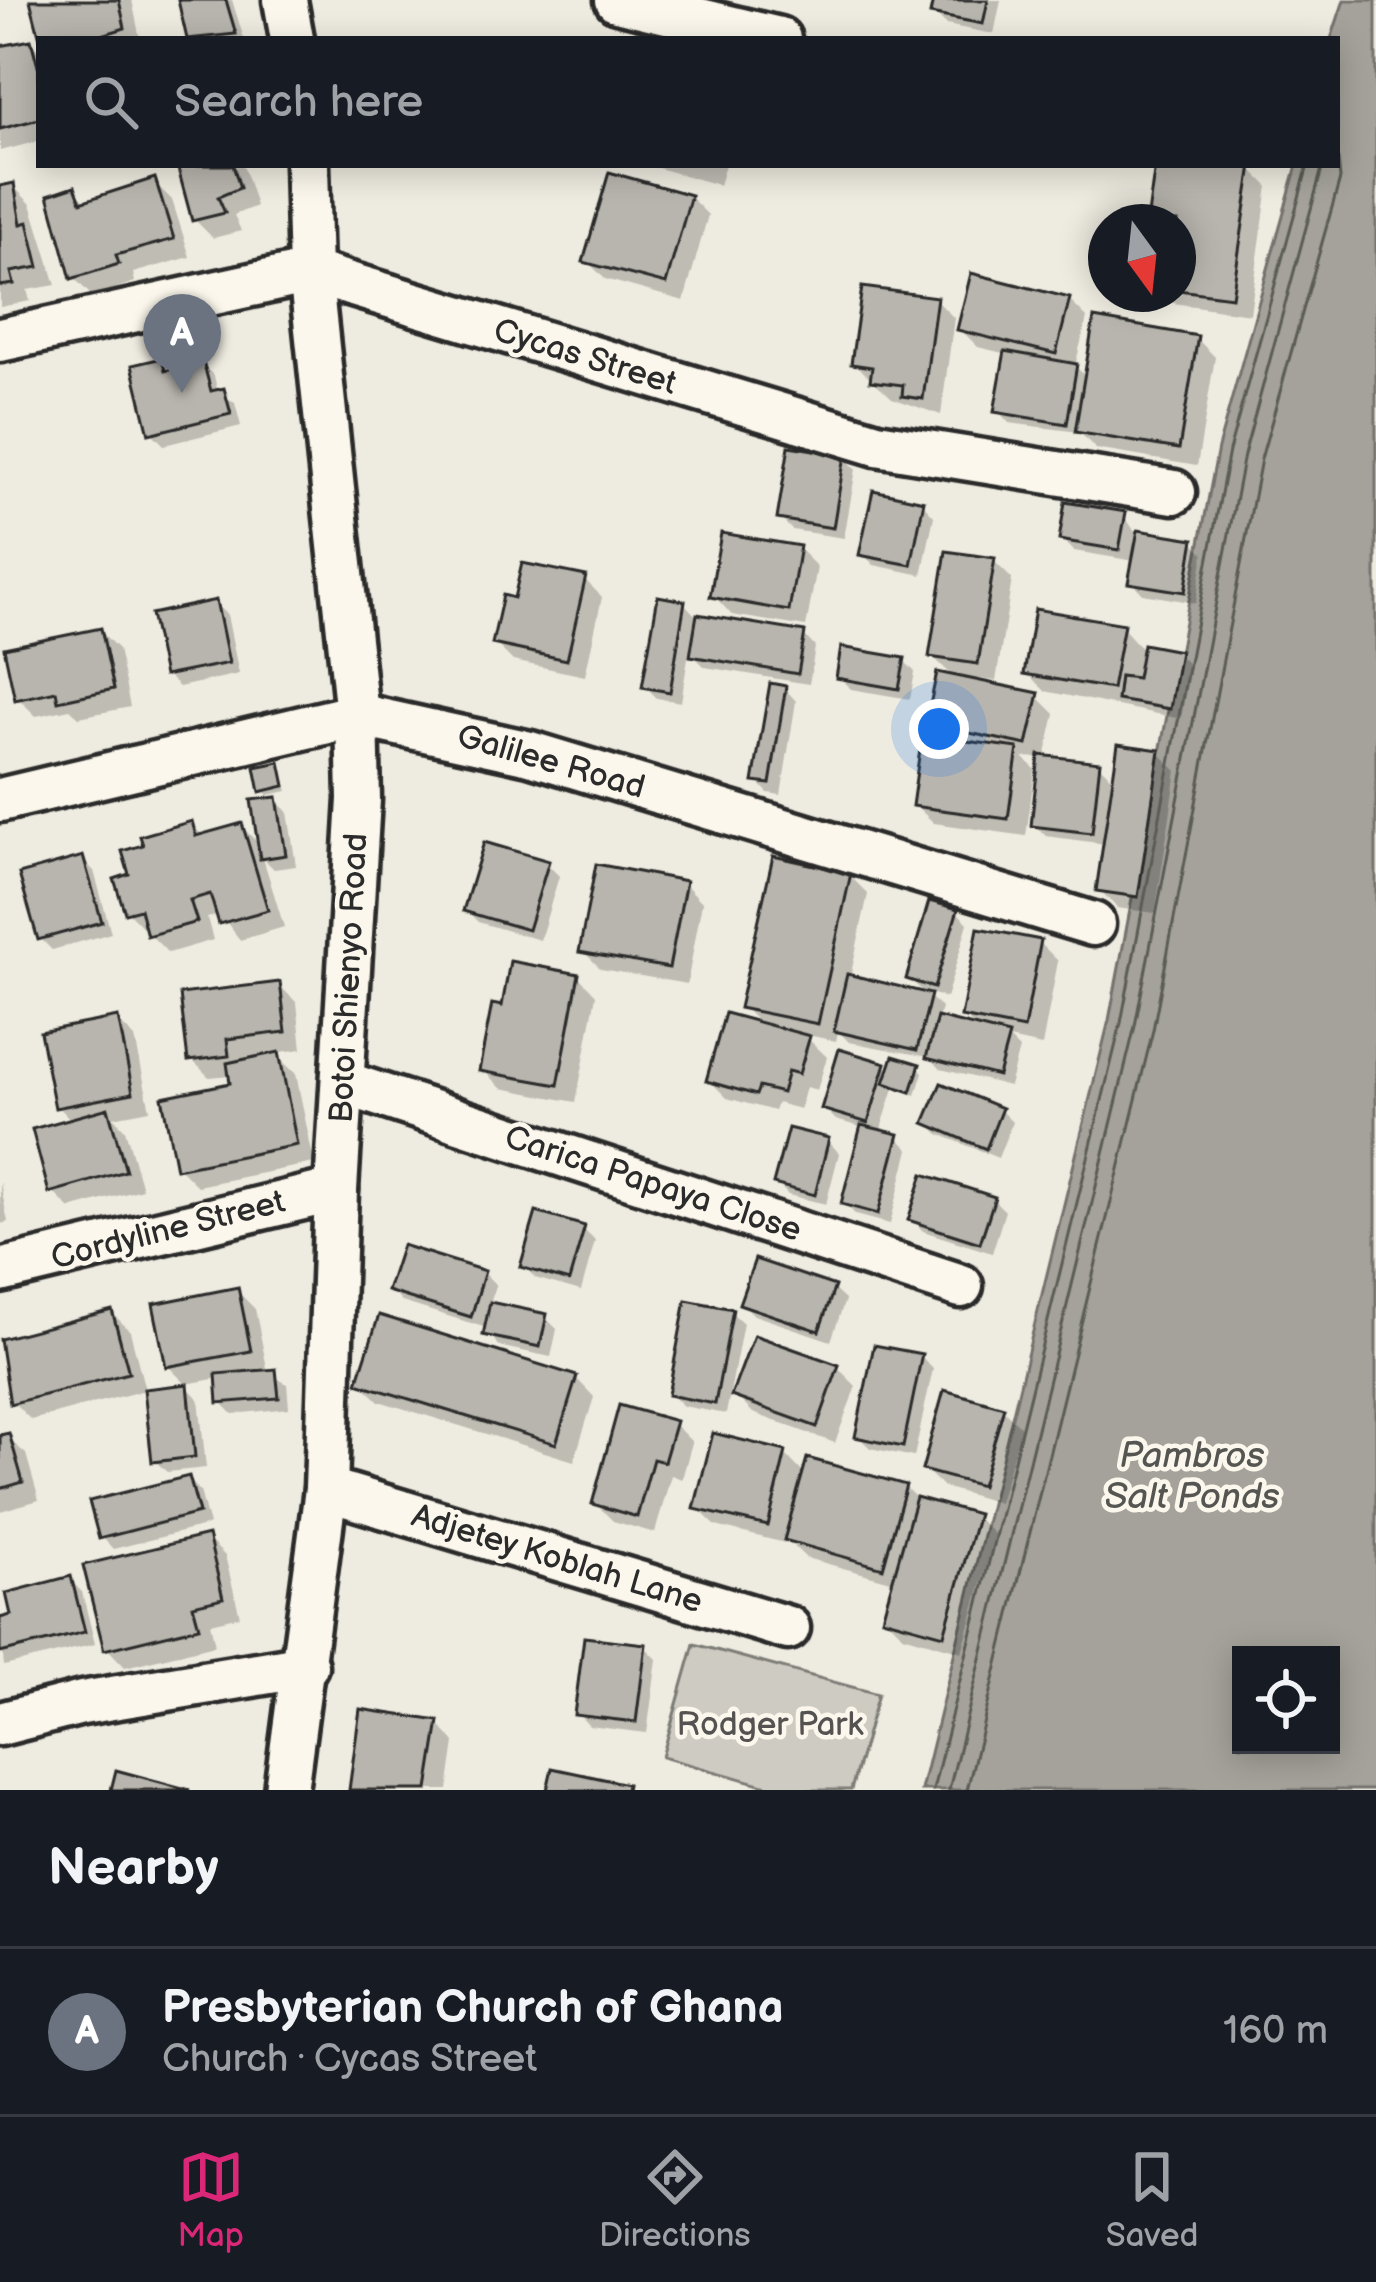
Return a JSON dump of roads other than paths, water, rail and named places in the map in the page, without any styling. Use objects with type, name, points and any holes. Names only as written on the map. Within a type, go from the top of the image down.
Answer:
[{"type":"street","points":[[284,0],[291,36]]},
{"type":"street","points":[[617,0],[767,36]]},
{"type":"street","name":"Botoi Shienyo Road","points":[[286,1790],[326,1489],[336,1190],[359,799],[357,715],[310,272],[307,168]]},
{"type":"street","name":"Cycas Street","points":[[0,340],[310,272],[877,444],[1174,491]]},
{"type":"street","name":"Galilee Road","points":[[0,800],[357,715],[530,753],[1094,924]]},
{"type":"street","name":"Carica Papaya Close","points":[[344,1083],[961,1286]]},
{"type":"street","name":"Cordyline Street","points":[[0,1271],[336,1190]]},
{"type":"street","name":"Adjetey Koblah Lane","points":[[326,1489],[788,1628]]},
{"type":"street","points":[[0,1724],[82,1703],[305,1666]]},
{"type":"water","name":"Pambros Salt Ponds","points":[[1344,0],[1376,0],[1376,1790],[921,1790],[1109,1020],[1218,448],[1296,168],[1340,168],[1340,36],[1332,36]]},
{"type":"place","name":"Presbyterian Church of Ghana","points":[[182,393]]},
{"type":"park label","name":"Rodger Park","points":[[770,1725]]}]
